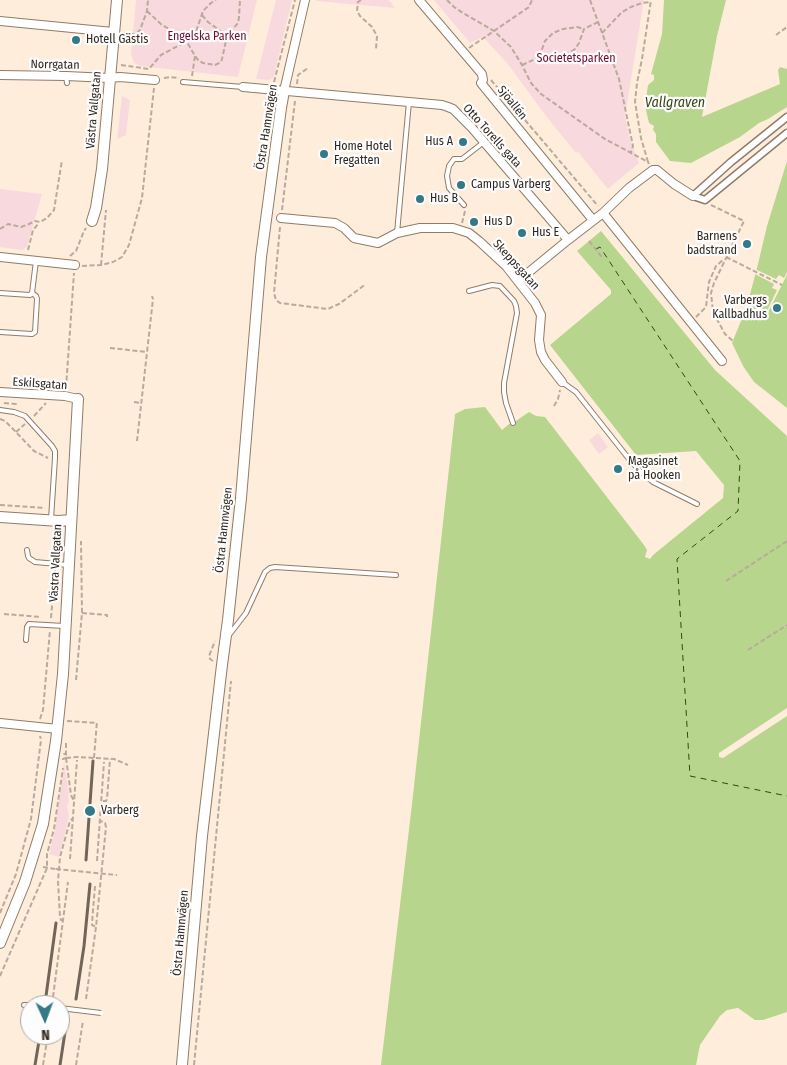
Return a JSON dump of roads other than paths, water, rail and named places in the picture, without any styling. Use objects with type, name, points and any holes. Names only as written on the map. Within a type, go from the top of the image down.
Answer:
[{"type":"street","name":"Västra Vallgatan","points":[[92,221],[102,169],[116,0]]},
{"type":"street","name":"Östra Hamnvägen","points":[[182,1065],[202,836],[241,498],[261,257],[269,217],[281,108],[305,0]]},
{"type":"street","name":"Sjöallén","points":[[419,0],[466,53],[482,74],[483,80],[481,83],[593,220]]},
{"type":"street","points":[[0,22],[113,32]]},
{"type":"street","name":"Norrgatan","points":[[0,75],[66,80],[109,78]]},
{"type":"street","points":[[109,78],[120,76],[155,80]]},
{"type":"street","name":"Otto Torells gata","points":[[243,87],[442,105],[454,109],[568,240]]},
{"type":"street","points":[[693,196],[731,162],[787,117]]},
{"type":"street","points":[[518,281],[653,170],[658,170],[674,184],[693,196],[706,200],[787,133]]},
{"type":"street","points":[[603,213],[722,361]]},
{"type":"street","name":"Skeppsgatan","points":[[280,218],[335,223],[344,228],[354,238],[378,243],[397,233],[420,228],[453,228],[469,233],[506,266],[535,303],[541,315],[539,340],[541,352],[562,382]]},
{"type":"street","points":[[0,257],[75,266]]},
{"type":"street","name":"Eskilsgatan","points":[[0,392],[65,396],[78,399]]},
{"type":"street","name":"Västra Vallgatan","points":[[0,943],[25,882],[43,824],[58,729],[63,674],[78,399]]},
{"type":"street","points":[[0,517],[51,521],[70,520]]},
{"type":"street","points":[[0,723],[58,729]]},
{"type":"lane","name":"Otto Torells gata","points":[[183,82],[243,87]]},
{"type":"lane","points":[[397,233],[409,102]]},
{"type":"lane","points":[[464,205],[449,188],[447,176],[449,166],[454,160],[462,159],[484,142]]},
{"type":"lane","points":[[32,293],[36,261]]},
{"type":"lane","points":[[469,291],[492,285],[500,286],[514,301],[517,309],[504,392],[513,424]]},
{"type":"lane","points":[[0,293],[30,296],[32,293]]},
{"type":"lane","points":[[0,332],[34,334],[37,299],[32,293]]},
{"type":"lane","points":[[562,382],[576,392],[629,460],[641,472],[653,482],[697,504]]},
{"type":"lane","points":[[0,410],[21,414],[29,420],[52,446],[54,451],[51,521]]},
{"type":"lane","points":[[27,550],[29,558],[35,562],[68,565]]},
{"type":"lane","points":[[225,640],[246,613],[265,572],[270,568],[396,576]]},
{"type":"lane","points":[[26,640],[29,624],[65,627]]},
{"type":"lane","points":[[70,1009],[101,1012]]},
{"type":"water","name":"Vallgraven","points":[[664,0],[726,0],[717,36],[702,117],[780,84],[778,70],[780,67],[787,69],[787,107],[759,123],[740,137],[691,163],[670,161],[656,142],[654,126],[649,123],[645,106],[648,85],[654,80],[654,75],[651,74],[662,34]]},
{"type":"water","points":[[787,161],[787,408],[754,382],[743,366],[732,343],[747,306],[767,226]]},
{"type":"water","points":[[601,231],[715,370],[787,436],[787,708],[719,753],[719,757],[723,758],[787,716],[787,1012],[763,1020],[755,1020],[738,1008],[727,1010],[720,1016],[700,1045],[696,1065],[381,1065],[455,414],[465,409],[485,407],[502,430],[529,412],[536,416],[545,417],[644,545],[647,550],[645,557],[650,559],[723,498],[724,485],[696,451],[636,455],[550,345],[611,294],[611,290],[577,251]]},
{"type":"railway","points":[[86,860],[93,761]]},
{"type":"railway","points":[[76,999],[84,946],[90,884]]},
{"type":"railway","points":[[46,995],[56,923]]},
{"type":"railway","points":[[35,1065],[38,1045]]},
{"type":"railway","points":[[60,1065],[63,1045]]},
{"type":"place","name":"Hotell Gästis","points":[[76,40]]},
{"type":"place","name":"Hus A","points":[[463,142]]},
{"type":"place","name":"Home Hotel Fregatten","points":[[324,154]]},
{"type":"place","name":"Campus Varberg","points":[[461,185]]},
{"type":"place","name":"Hus B","points":[[420,199]]},
{"type":"place","name":"Hus D","points":[[474,222]]},
{"type":"place","name":"Hus E","points":[[522,233]]},
{"type":"place","name":"Barnens badstrand","points":[[747,244]]},
{"type":"place","name":"Varbergs Kallbadhus","points":[[777,308]]},
{"type":"place","name":"Magasinet på Hooken","points":[[618,469]]},
{"type":"place","name":"Varberg","points":[[90,811]]},
{"type":"park label","name":"Engelska Parken","points":[[207,37]]},
{"type":"park label","name":"Societetsparken","points":[[576,59]]}]
